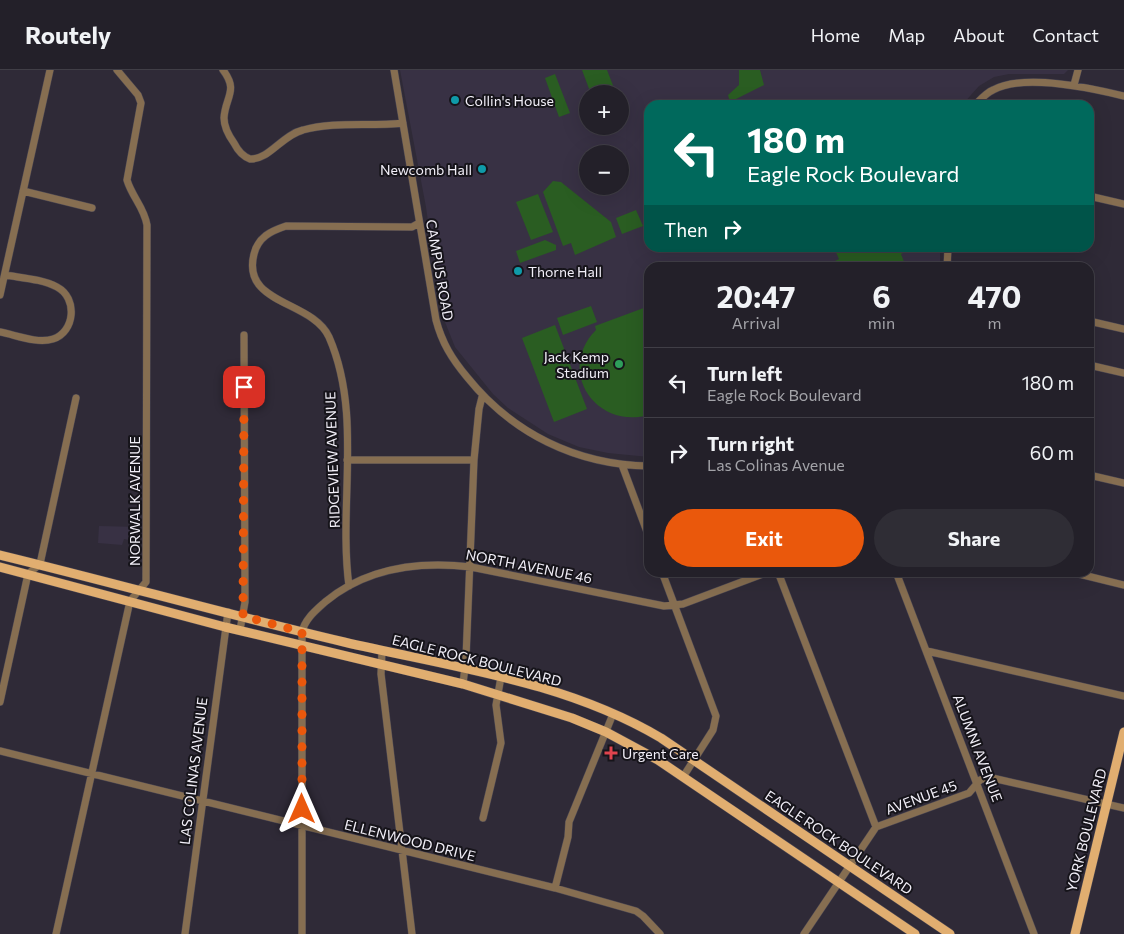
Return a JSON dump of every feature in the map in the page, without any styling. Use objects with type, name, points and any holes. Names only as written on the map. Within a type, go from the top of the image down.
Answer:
[{"type":"main road","name":"EAGLE ROCK BOULEVARD","points":[[0,555],[140,589],[302,632],[548,689],[613,714],[658,736],[950,934]]},
{"type":"main road","name":"EAGLE ROCK BOULEVARD","points":[[0,567],[240,630],[463,684],[551,710],[606,732],[683,777],[915,934]]},
{"type":"main road","name":"YORK BOULEVARD","points":[[1075,934],[1124,732]]},
{"type":"street","points":[[0,295],[50,70]]},
{"type":"street","name":"NORWALK AVENUE","points":[[56,934],[130,601],[146,582],[147,225],[141,205],[129,189],[127,180],[140,98],[117,70]]},
{"type":"street","points":[[223,70],[231,83],[232,91],[224,116],[225,125],[238,150],[250,159],[263,157],[284,138],[302,130],[403,123]]},
{"type":"street","name":"CAMPUS ROAD","points":[[394,70],[440,335],[452,359],[482,397],[521,428],[554,446],[588,458],[622,465],[644,466]]},
{"type":"street","points":[[1074,85],[1078,70]]},
{"type":"street","points":[[980,100],[983,96],[1002,86],[1074,85],[1124,96]]},
{"type":"street","points":[[23,191],[92,208]]},
{"type":"street","points":[[1094,197],[1124,204]]},
{"type":"street","name":"RIDGEVIEW AVENUE","points":[[349,586],[344,393],[328,335],[322,324],[313,317],[275,299],[262,288],[253,270],[255,250],[264,237],[286,226],[412,227],[420,223]]},
{"type":"street","points":[[0,332],[34,340],[52,339],[67,328],[72,311],[66,294],[59,288],[5,275]]},
{"type":"street","points":[[1094,322],[1124,329]]},
{"type":"street","points":[[240,630],[243,616],[244,335]]},
{"type":"street","points":[[1094,365],[1124,373]]},
{"type":"street","points":[[463,684],[466,669],[474,460],[482,397]]},
{"type":"street","points":[[0,702],[28,574],[40,564],[76,398]]},
{"type":"street","points":[[347,460],[474,460]]},
{"type":"street","points":[[622,465],[644,524]]},
{"type":"street","points":[[1094,476],[1124,483]]},
{"type":"street","name":"NORTH AVENUE 46","points":[[302,632],[304,623],[317,608],[349,586],[384,572],[407,566],[445,564],[471,567],[664,606],[684,604],[755,577]]},
{"type":"street","points":[[664,577],[716,716],[713,730],[683,777]]},
{"type":"street","points":[[780,577],[876,827]]},
{"type":"street","name":"ALUMNI AVENUE","points":[[898,577],[1034,934]]},
{"type":"street","points":[[1093,577],[1124,584]]},
{"type":"street","name":"LAS COLINAS AVENUE","points":[[185,934],[228,612]]},
{"type":"street","points":[[302,632],[302,934]]},
{"type":"street","points":[[382,651],[380,664],[412,934]]},
{"type":"street","points":[[927,651],[1124,696]]},
{"type":"street","points":[[483,818],[502,743],[496,706],[501,677]]},
{"type":"street","points":[[555,888],[568,837],[569,822],[613,714]]},
{"type":"street","name":"ELLENWOOD DRIVE","points":[[0,751],[555,888],[636,911],[660,934]]},
{"type":"street","name":"AVENUE 45","points":[[804,934],[876,827],[969,793],[977,783],[988,777],[1124,808]]},
{"type":"shaded area","points":[[400,70],[1068,70],[1064,74],[1009,74],[994,77],[979,86],[966,100],[644,100],[644,252],[940,252],[940,262],[644,262],[644,457],[608,453],[579,447],[548,434],[508,408],[493,394],[455,347],[441,312],[426,207]]},
{"type":"shaded area","points":[[99,526],[139,527],[139,542],[124,539],[122,545],[98,543]]},
{"type":"green space","points":[[582,70],[607,70],[613,85],[588,85]]},
{"type":"green space","points":[[739,70],[760,70],[764,85],[734,100],[729,100],[728,95],[739,85]]},
{"type":"green space","points":[[555,74],[570,113],[559,117],[545,78]]},
{"type":"green space","points":[[553,181],[561,182],[611,222],[616,237],[575,255],[571,243],[563,246],[543,192]]},
{"type":"green space","points":[[538,194],[553,232],[531,240],[516,202]]},
{"type":"green space","points":[[636,210],[643,226],[622,234],[616,218]]},
{"type":"green space","points":[[545,240],[556,245],[556,250],[520,263],[516,251]]},
{"type":"green space","points":[[836,252],[905,252],[901,254],[904,262],[834,262],[839,259]]},
{"type":"green space","points":[[591,306],[597,322],[563,335],[557,318]]},
{"type":"green space","name":"Jack Kemp Stadium","points":[[644,308],[644,416],[630,417],[612,414],[598,405],[587,393],[581,378],[580,362],[585,346],[596,330],[595,326]]},
{"type":"green space","points":[[555,325],[587,409],[554,422],[522,338]]},
{"type":"place","name":"Collin's House","points":[[455,100]]},
{"type":"place","name":"Newcomb Hall","points":[[482,169]]},
{"type":"place","name":"Thorne Hall","points":[[518,271]]},
{"type":"place","name":"Jack Kemp Stadium","points":[[619,364]]},
{"type":"place","name":"Urgent Care","points":[[611,753]]},
{"type":"route","points":[[244,387],[245,602],[243,616],[302,632],[302,809]]}]
